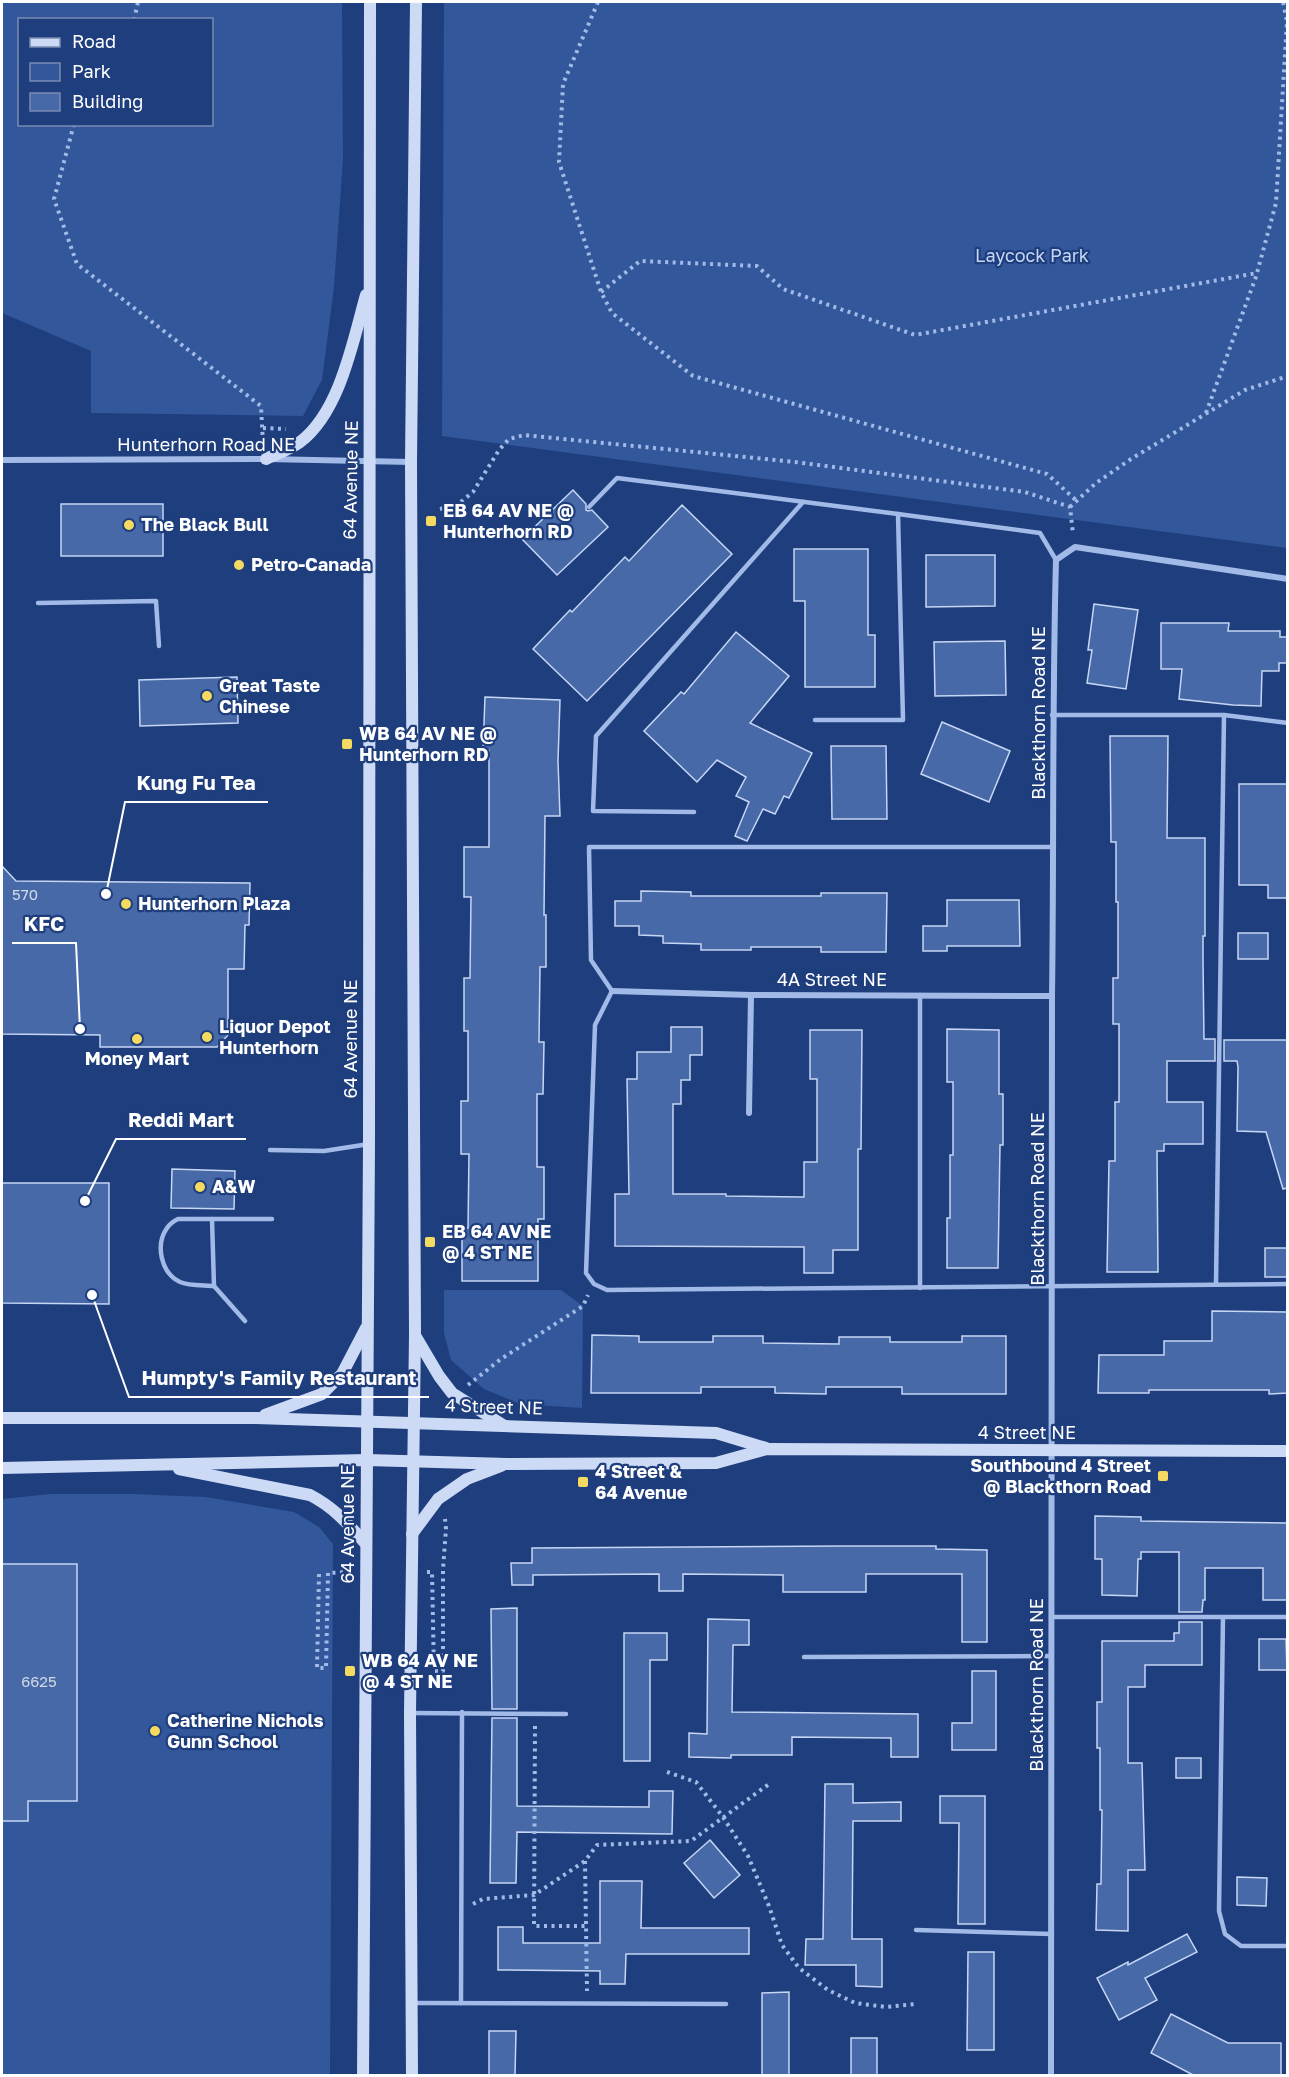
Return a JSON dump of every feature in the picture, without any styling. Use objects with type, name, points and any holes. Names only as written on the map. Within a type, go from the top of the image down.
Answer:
[{"type":"main road","name":"64 Avenue NE","points":[[363,2076],[369,1144],[370,2]]},
{"type":"main road","points":[[412,2076],[412,1461],[415,1335],[411,462],[416,2]]},
{"type":"main road","points":[[265,459],[299,442],[313,429],[333,401],[346,365],[370,279]]},
{"type":"main road","points":[[256,1418],[322,1394],[342,1374],[368,1324]]},
{"type":"main road","points":[[415,1335],[439,1376],[452,1393],[504,1425]]},
{"type":"main road","name":"4 Street NE","points":[[2,1418],[256,1418],[716,1433],[767,1449]]},
{"type":"main road","name":"4 Street NE","points":[[2,1468],[367,1460],[507,1464],[716,1463],[767,1449],[1287,1451]]},
{"type":"main road","points":[[154,1464],[310,1495],[339,1514],[366,1544]]},
{"type":"main road","points":[[412,1534],[438,1499],[466,1479],[507,1464]]},
{"type":"street","name":"Hunterhorn Road NE","points":[[2,460],[265,459],[411,462]]},
{"type":"street","points":[[1056,560],[1075,547],[1287,579]]},
{"type":"street","name":"Blackthorn Road NE","points":[[1051,2076],[1054,846],[1052,715],[1056,560]]},
{"type":"street","name":"4A Street NE","points":[[612,991],[751,995],[1052,996]]},
{"type":"street","points":[[749,1113],[751,995]]},
{"type":"lane","points":[[589,507],[617,478],[1040,533],[1056,560]]},
{"type":"lane","points":[[694,812],[593,811],[596,736],[804,502]]},
{"type":"lane","points":[[814,720],[903,720],[898,514]]},
{"type":"lane","points":[[38,603],[156,601],[159,646]]},
{"type":"lane","points":[[1052,715],[1224,715],[1287,723]]},
{"type":"lane","points":[[1216,1283],[1224,715]]},
{"type":"lane","points":[[1054,846],[589,846],[591,960],[612,991],[595,1025],[586,1273],[594,1284],[607,1290],[1287,1284]]},
{"type":"lane","points":[[920,995],[920,1288]]},
{"type":"lane","points":[[270,1150],[324,1151],[369,1144]]},
{"type":"lane","points":[[214,1286],[182,1283],[163,1267],[161,1245],[167,1227],[178,1219],[272,1219]]},
{"type":"lane","points":[[212,1219],[214,1286],[245,1321]]},
{"type":"lane","points":[[1052,1617],[1287,1617]]},
{"type":"lane","points":[[1223,1617],[1219,1911],[1225,1934],[1241,1946],[1287,1946]]},
{"type":"lane","points":[[804,1657],[1051,1656]]},
{"type":"lane","points":[[461,2003],[462,1712]]},
{"type":"lane","points":[[411,1713],[566,1714]]},
{"type":"lane","points":[[916,1930],[1052,1934]]},
{"type":"lane","points":[[412,2002],[726,2004]]},
{"type":"path","points":[[134,18],[138,2]]},
{"type":"path","points":[[598,2],[563,84],[559,162],[601,292],[612,313],[693,376],[1047,474],[1077,501]]},
{"type":"path","points":[[1206,413],[1257,273],[1276,203],[1287,21],[1283,2]]},
{"type":"path","points":[[73,126],[54,199],[77,264],[261,405],[265,459]]},
{"type":"path","points":[[601,292],[640,261],[757,266],[783,290],[915,335],[1257,273]]},
{"type":"path","points":[[1070,507],[1096,483],[1206,413],[1245,390],[1287,376]]},
{"type":"path","points":[[263,428],[296,429]]},
{"type":"path","points":[[440,509],[457,505],[473,492],[499,450],[509,439],[524,435],[806,463],[1025,492],[1070,507]]},
{"type":"path","points":[[1070,507],[1075,547]]},
{"type":"path","points":[[468,1385],[501,1359],[583,1306],[594,1284]]},
{"type":"path","points":[[443,1569],[446,1529],[444,1512]]},
{"type":"path","points":[[535,1714],[534,1926],[586,1926]]},
{"type":"path","points":[[666,1772],[696,1782],[723,1817],[748,1856],[769,1905],[782,1945],[799,1968],[828,1990],[855,2003],[886,2007],[916,2004]]},
{"type":"path","points":[[462,1910],[483,1899],[534,1895],[585,1861],[597,1845],[691,1841],[769,1784]]},
{"type":"path","points":[[585,1861],[587,2004]]},
{"type":"green space","points":[[2,2],[342,2],[343,159],[334,287],[322,380],[303,416],[91,413],[91,351],[2,313]]},
{"type":"green space","name":"Laycock Park","points":[[444,2],[1287,2],[1287,548],[442,436]]},
{"type":"green space","points":[[444,1290],[561,1290],[583,1306],[582,1408],[520,1404],[484,1389],[451,1360],[444,1333]]},
{"type":"green space","points":[[51,1494],[206,1497],[294,1512],[319,1527],[333,1544],[330,2075],[2,2076],[2,1499]]},
{"type":"building","points":[[573,490],[586,504],[586,510],[592,510],[608,527],[557,575],[522,539]]},
{"type":"building","points":[[61,504],[163,504],[163,556],[61,556]]},
{"type":"building","points":[[682,505],[732,554],[587,701],[533,649],[625,557],[629,561]]},
{"type":"building","points":[[794,549],[868,549],[868,635],[875,635],[875,687],[805,687],[805,601],[794,601]]},
{"type":"building","points":[[926,555],[995,555],[995,606],[926,607]]},
{"type":"building","points":[[1094,604],[1138,610],[1126,689],[1087,683],[1092,650],[1088,650]]},
{"type":"building","points":[[1161,623],[1229,623],[1228,631],[1280,631],[1280,637],[1287,637],[1287,663],[1279,663],[1279,671],[1262,671],[1261,706],[1179,699],[1182,669],[1161,669]]},
{"type":"building","points":[[736,632],[789,676],[750,723],[812,753],[789,798],[784,796],[775,814],[763,809],[747,841],[735,836],[749,802],[736,796],[746,777],[717,760],[697,782],[644,731],[681,692],[684,694]]},
{"type":"building","points":[[1005,641],[1006,695],[935,696],[934,642]]},
{"type":"building","points":[[237,677],[238,723],[140,726],[139,680]]},
{"type":"building","points":[[485,697],[560,700],[558,761],[560,816],[545,816],[546,967],[540,967],[539,1042],[544,1042],[543,1094],[537,1094],[537,1167],[544,1167],[544,1219],[538,1219],[538,1281],[462,1281],[462,1228],[468,1228],[469,1154],[461,1154],[461,1101],[468,1101],[468,1031],[464,1031],[464,978],[470,978],[471,897],[464,897],[464,847],[489,847],[489,750],[483,750]]},
{"type":"building","points":[[942,722],[1010,751],[989,802],[921,774]]},
{"type":"building","points":[[1110,736],[1168,736],[1167,838],[1205,838],[1204,1039],[1215,1039],[1215,1061],[1167,1061],[1167,1102],[1203,1102],[1203,1144],[1164,1144],[1164,1151],[1157,1151],[1158,1272],[1107,1272],[1109,1161],[1115,1161],[1115,1102],[1119,1102],[1119,1024],[1113,1024],[1113,978],[1118,978],[1118,902],[1116,902],[1116,842],[1111,842]]},
{"type":"building","points":[[831,746],[886,746],[887,819],[832,819]]},
{"type":"building","points":[[1239,784],[1287,784],[1287,898],[1268,898],[1268,885],[1239,885]]},
{"type":"building","points":[[2,866],[16,881],[250,883],[249,925],[245,925],[244,969],[228,969],[228,1035],[217,1047],[100,1047],[100,1035],[2,1034]]},
{"type":"building","points":[[641,891],[691,892],[691,896],[821,896],[821,893],[887,893],[886,952],[821,952],[821,947],[701,950],[701,944],[663,943],[663,936],[639,935],[639,926],[615,926],[615,901],[641,901]]},
{"type":"building","points":[[947,900],[1019,900],[1020,946],[947,946],[947,951],[923,951],[923,926],[947,926]]},
{"type":"building","points":[[1238,933],[1268,933],[1268,959],[1238,959]]},
{"type":"building","points":[[671,1027],[702,1027],[702,1055],[690,1055],[690,1080],[681,1080],[681,1104],[673,1104],[673,1194],[726,1194],[726,1196],[804,1197],[804,1162],[817,1162],[817,1079],[810,1079],[810,1030],[862,1030],[861,1149],[858,1149],[858,1250],[833,1250],[833,1273],[804,1273],[804,1247],[615,1246],[615,1194],[629,1194],[627,1079],[637,1079],[637,1052],[671,1052]]},
{"type":"building","points":[[947,1029],[999,1030],[999,1094],[1003,1094],[1003,1145],[1000,1145],[998,1268],[947,1268],[950,1155],[953,1155],[953,1082],[947,1082]]},
{"type":"building","points":[[1224,1040],[1287,1040],[1287,1188],[1283,1189],[1266,1132],[1237,1131],[1238,1067],[1237,1061],[1224,1061]]},
{"type":"building","points":[[172,1169],[235,1171],[234,1209],[171,1208]]},
{"type":"building","points":[[2,1183],[109,1183],[109,1304],[2,1303]]},
{"type":"building","points":[[1265,1248],[1287,1248],[1287,1277],[1265,1277]]},
{"type":"building","points":[[1212,1311],[1287,1312],[1287,1393],[1269,1394],[1269,1390],[1149,1390],[1149,1393],[1098,1393],[1099,1355],[1164,1355],[1164,1341],[1212,1341]]},
{"type":"building","points":[[592,1335],[639,1336],[639,1342],[713,1342],[713,1336],[763,1336],[763,1343],[839,1344],[839,1337],[890,1337],[890,1342],[962,1342],[962,1336],[1006,1336],[1006,1394],[902,1394],[902,1387],[826,1387],[826,1394],[775,1393],[775,1387],[701,1387],[701,1393],[591,1393]]},
{"type":"building","points":[[1095,1516],[1141,1517],[1141,1521],[1287,1523],[1287,1600],[1263,1600],[1263,1568],[1205,1568],[1205,1600],[1203,1600],[1202,1612],[1179,1612],[1179,1552],[1141,1552],[1141,1559],[1138,1559],[1137,1596],[1102,1595],[1102,1559],[1095,1559]]},
{"type":"building","points":[[936,1546],[936,1549],[987,1550],[987,1642],[962,1642],[962,1574],[866,1574],[866,1592],[783,1592],[783,1575],[683,1574],[683,1591],[659,1591],[659,1574],[533,1575],[533,1585],[512,1585],[511,1563],[532,1563],[532,1548]]},
{"type":"building","points":[[2,1564],[77,1564],[77,1801],[28,1801],[28,1821],[2,1821]]},
{"type":"building","points":[[517,1608],[517,1709],[492,1709],[491,1609]]},
{"type":"building","points":[[708,1619],[749,1620],[749,1645],[733,1645],[732,1712],[918,1714],[918,1757],[891,1757],[891,1738],[792,1737],[792,1755],[731,1755],[731,1758],[689,1757],[689,1733],[707,1734]]},
{"type":"building","points":[[1179,1622],[1202,1622],[1202,1665],[1145,1665],[1145,1687],[1128,1687],[1128,1763],[1142,1763],[1145,1870],[1128,1870],[1128,1931],[1096,1930],[1097,1884],[1101,1884],[1102,1810],[1100,1810],[1100,1748],[1097,1748],[1097,1702],[1102,1702],[1102,1641],[1174,1641],[1174,1633],[1179,1633]]},
{"type":"building","points":[[624,1633],[667,1633],[667,1660],[650,1660],[650,1761],[624,1761]]},
{"type":"building","points":[[1259,1639],[1286,1639],[1287,1670],[1259,1670]]},
{"type":"building","points":[[972,1671],[996,1671],[996,1750],[952,1750],[952,1723],[972,1723]]},
{"type":"building","points":[[492,1718],[517,1718],[517,1806],[649,1807],[649,1791],[673,1791],[672,1834],[517,1832],[516,1883],[490,1883]]},
{"type":"building","points":[[1176,1758],[1201,1758],[1201,1778],[1176,1778]]},
{"type":"building","points":[[825,1784],[853,1784],[853,1803],[901,1802],[901,1821],[853,1821],[852,1939],[882,1939],[882,1987],[856,1986],[856,1965],[805,1965],[806,1939],[823,1939]]},
{"type":"building","points":[[940,1796],[985,1796],[985,1924],[958,1924],[959,1823],[940,1823]]},
{"type":"building","points":[[710,1840],[740,1875],[714,1898],[684,1863]]},
{"type":"building","points":[[1237,1877],[1267,1878],[1266,1906],[1237,1905]]},
{"type":"building","points":[[600,1881],[642,1881],[641,1928],[749,1928],[749,1954],[626,1954],[625,1984],[600,1984],[600,1971],[498,1970],[498,1927],[523,1927],[523,1943],[600,1943]]},
{"type":"building","points":[[1187,1934],[1197,1952],[1145,1978],[1157,2000],[1119,2020],[1097,1978],[1128,1962],[1128,1965]]},
{"type":"building","points":[[968,1952],[994,1952],[994,2050],[967,2050]]},
{"type":"building","points":[[789,1992],[789,2076],[762,2076],[762,1993]]},
{"type":"building","points":[[1171,2014],[1228,2043],[1281,2043],[1281,2075],[1195,2076],[1151,2053]]},
{"type":"building","points":[[489,2031],[516,2031],[515,2076],[489,2076]]},
{"type":"building","points":[[851,2038],[877,2038],[877,2076],[851,2076]]},
{"type":"place","name":"EB 64 AV NE @ Hunterhorn RD","points":[[431,521]]},
{"type":"place","name":"The Black Bull","points":[[129,525]]},
{"type":"place","name":"Petro-Canada","points":[[239,565]]},
{"type":"place","name":"Great Taste Chinese","points":[[207,696]]},
{"type":"place","name":"WB 64 AV NE @ Hunterhorn RD","points":[[347,744]]},
{"type":"place","name":"Kung Fu Tea","points":[[106,894]]},
{"type":"place","name":"Hunterhorn Plaza","points":[[126,904]]},
{"type":"place","name":"KFC","points":[[80,1029]]},
{"type":"place","name":"Liquor Depot Hunterhorn","points":[[207,1037]]},
{"type":"place","name":"Money Mart","points":[[137,1039]]},
{"type":"place","name":"A&W","points":[[200,1187]]},
{"type":"place","name":"Reddi Mart","points":[[85,1201]]},
{"type":"place","name":"EB 64 AV NE @ 4 ST NE","points":[[430,1242]]},
{"type":"place","name":"Humpty's Family Restaurant","points":[[92,1295]]},
{"type":"place","name":"Southbound 4 Street @ Blackthorn Road","points":[[1163,1476]]},
{"type":"place","name":"4 Street & 64 Avenue","points":[[583,1482]]},
{"type":"place","name":"WB 64 AV NE @ 4 ST NE","points":[[350,1671]]},
{"type":"place","name":"Catherine Nichols Gunn School","points":[[155,1731]]}]
